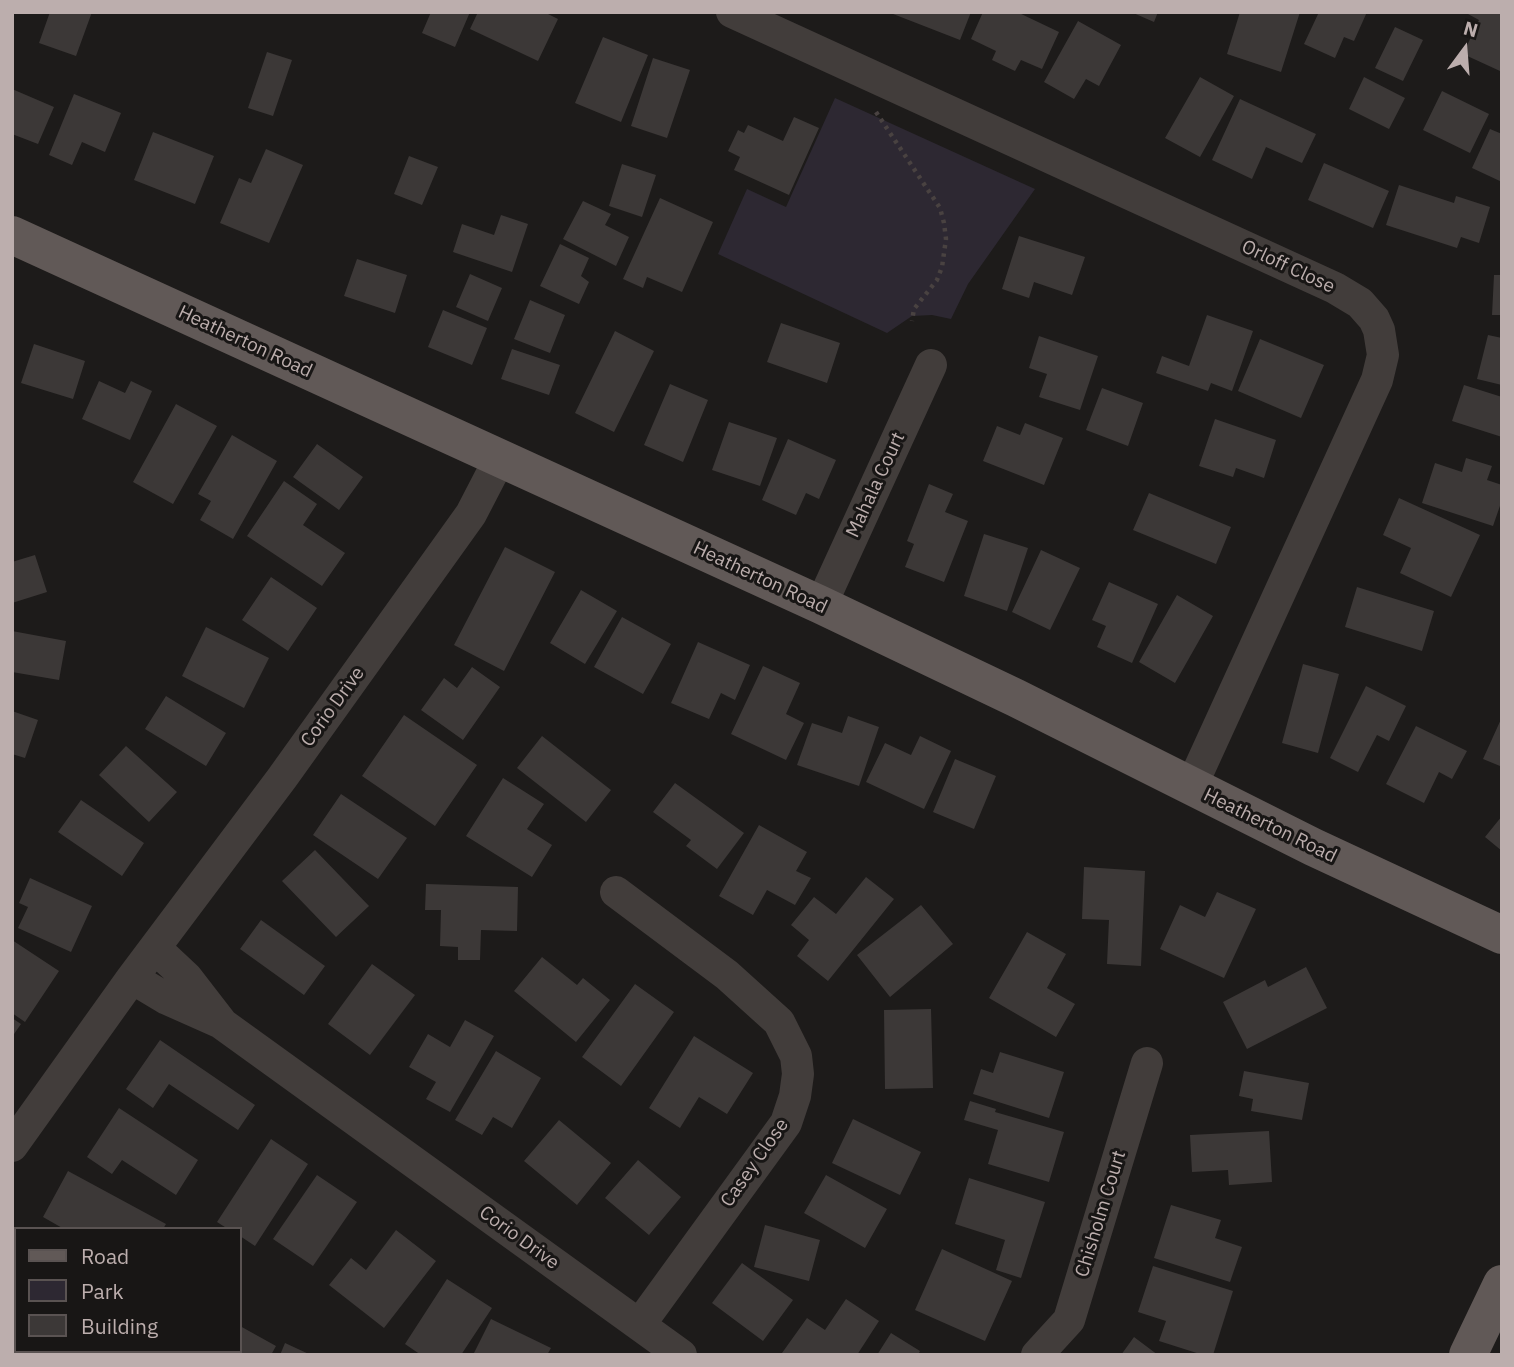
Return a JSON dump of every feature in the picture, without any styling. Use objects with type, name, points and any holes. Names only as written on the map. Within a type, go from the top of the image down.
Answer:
[{"type":"main road","name":"Heatherton Road","points":[[12,235],[821,606],[1016,698],[1325,853],[1492,925]]},
{"type":"main road","points":[[1468,1355],[1502,1284]]},
{"type":"street","name":"Orloff Close","points":[[732,12],[1335,288],[1360,303],[1374,319],[1379,330],[1383,355],[1377,380],[1191,787]]},
{"type":"street","name":"Mahala Court","points":[[821,606],[932,365]]},
{"type":"street","name":"Corio Drive","points":[[12,1146],[132,978],[282,778],[471,514],[500,458]]},
{"type":"street","name":"Casey Close","points":[[616,892],[727,975],[779,1022],[796,1056],[798,1074],[795,1096],[786,1123],[640,1324]]},
{"type":"street","name":"Corio Drive","points":[[155,948],[187,978],[221,1023]]},
{"type":"street","name":"Corio Drive","points":[[132,978],[167,999],[221,1023],[681,1355]]},
{"type":"street","name":"Chisholm Court","points":[[1037,1355],[1069,1320],[1147,1063]]},
{"type":"path","points":[[876,112],[940,208],[944,223],[946,239],[942,267],[937,280],[914,309],[912,321]]},
{"type":"green space","points":[[835,98],[1035,189],[968,284],[951,319],[932,315],[912,316],[887,333],[718,254],[747,189],[786,207]]},
{"type":"building","points":[[50,12],[92,12],[76,56],[39,43]]},
{"type":"building","points":[[431,12],[470,12],[455,47],[422,33]]},
{"type":"building","points":[[478,12],[544,12],[558,19],[538,61],[470,29]]},
{"type":"building","points":[[888,12],[971,12],[960,40]]},
{"type":"building","points":[[983,12],[1017,12],[1059,32],[1042,69],[1021,60],[1015,71],[992,60],[996,51],[971,39]]},
{"type":"building","points":[[1131,12],[1158,12],[1154,22]]},
{"type":"building","points":[[1240,12],[1300,12],[1281,72],[1227,54]]},
{"type":"building","points":[[1319,12],[1367,12],[1354,41],[1344,37],[1335,58],[1304,44]]},
{"type":"building","points":[[1502,12],[1500,71],[1463,54],[1479,20],[1468,14]]},
{"type":"building","points":[[1078,21],[1121,45],[1099,86],[1086,79],[1074,99],[1044,82]]},
{"type":"building","points":[[1395,27],[1423,40],[1403,81],[1375,68]]},
{"type":"building","points":[[603,37],[648,55],[621,122],[575,103]]},
{"type":"building","points":[[267,52],[292,60],[273,116],[248,108]]},
{"type":"building","points":[[653,58],[690,70],[667,138],[631,126]]},
{"type":"building","points":[[1200,77],[1234,96],[1200,157],[1165,138]]},
{"type":"building","points":[[1364,77],[1405,98],[1389,129],[1349,109]]},
{"type":"building","points":[[12,89],[54,107],[38,144],[12,134]]},
{"type":"building","points":[[1442,91],[1489,114],[1470,153],[1423,130]]},
{"type":"building","points":[[74,94],[121,113],[105,152],[82,142],[72,165],[49,155]]},
{"type":"building","points":[[1240,99],[1316,134],[1302,163],[1266,147],[1252,179],[1212,160]]},
{"type":"building","points":[[794,117],[819,128],[789,195],[734,170],[740,157],[728,151],[738,130],[744,133],[748,125],[783,141]]},
{"type":"building","points":[[1490,129],[1502,134],[1502,182],[1472,168]]},
{"type":"building","points":[[153,132],[214,156],[195,204],[134,180]]},
{"type":"building","points":[[266,149],[303,165],[269,243],[220,223],[239,178],[251,183]]},
{"type":"building","points":[[409,156],[438,167],[422,205],[394,194]]},
{"type":"building","points":[[1324,163],[1389,191],[1373,228],[1308,200]]},
{"type":"building","points":[[622,164],[656,175],[642,217],[609,206]]},
{"type":"building","points":[[1399,185],[1454,203],[1456,196],[1490,207],[1479,243],[1461,237],[1457,248],[1386,225]]},
{"type":"building","points":[[660,198],[713,222],[682,292],[647,277],[643,288],[623,279]]},
{"type":"building","points":[[583,201],[611,214],[605,225],[629,237],[616,266],[563,239]]},
{"type":"building","points":[[501,215],[528,224],[512,272],[453,252],[462,224],[494,235]]},
{"type":"building","points":[[1019,236],[1085,257],[1072,295],[1034,282],[1029,298],[1002,289]]},
{"type":"building","points":[[560,244],[589,258],[581,276],[589,282],[579,304],[540,286]]},
{"type":"building","points":[[357,259],[407,275],[395,313],[344,296]]},
{"type":"building","points":[[470,274],[502,288],[488,321],[456,307]]},
{"type":"building","points":[[1494,275],[1502,275],[1502,315],[1492,315]]},
{"type":"building","points":[[530,300],[565,315],[550,353],[514,339]]},
{"type":"building","points":[[443,310],[487,328],[472,365],[428,347]]},
{"type":"building","points":[[1207,315],[1253,331],[1232,391],[1211,383],[1208,391],[1156,373],[1162,356],[1189,366]]},
{"type":"building","points":[[781,323],[840,343],[827,383],[767,362]]},
{"type":"building","points":[[615,331],[654,351],[614,432],[575,413]]},
{"type":"building","points":[[1488,335],[1502,338],[1502,385],[1477,379]]},
{"type":"building","points":[[1039,336],[1098,356],[1080,410],[1039,397],[1047,374],[1029,368]]},
{"type":"building","points":[[1260,339],[1324,365],[1301,418],[1238,391]]},
{"type":"building","points":[[34,344],[85,361],[73,399],[21,383]]},
{"type":"building","points":[[512,349],[560,365],[549,395],[501,379]]},
{"type":"building","points":[[99,381],[125,393],[131,381],[152,391],[130,440],[82,419]]},
{"type":"building","points":[[670,384],[708,400],[683,462],[644,445]]},
{"type":"building","points":[[1464,385],[1502,397],[1502,437],[1452,421]]},
{"type":"building","points":[[1102,388],[1143,403],[1128,446],[1086,430]]},
{"type":"building","points":[[176,404],[217,426],[173,504],[133,482]]},
{"type":"building","points":[[1215,419],[1276,440],[1264,478],[1236,468],[1233,477],[1199,466]]},
{"type":"building","points":[[729,422],[777,438],[760,486],[712,470]]},
{"type":"building","points":[[1025,423],[1063,438],[1044,485],[983,461],[997,426],[1020,435]]},
{"type":"building","points":[[232,435],[277,461],[233,539],[200,520],[211,501],[198,494]]},
{"type":"building","points":[[788,439],[836,460],[819,499],[806,493],[796,515],[762,500]]},
{"type":"building","points":[[317,444],[363,477],[339,510],[293,477]]},
{"type":"building","points":[[1466,458],[1492,466],[1487,480],[1502,485],[1502,500],[1493,526],[1422,503],[1435,463],[1462,472]]},
{"type":"building","points":[[284,481],[317,504],[303,525],[345,553],[322,586],[247,536]]},
{"type":"building","points":[[929,484],[953,494],[945,512],[968,521],[944,582],[905,567],[914,544],[907,541]]},
{"type":"building","points":[[1149,493],[1231,527],[1216,564],[1133,530]]},
{"type":"building","points":[[1399,498],[1480,535],[1451,597],[1400,573],[1411,548],[1383,535]]},
{"type":"building","points":[[984,534],[1028,548],[1007,611],[964,596]]},
{"type":"building","points":[[505,547],[555,572],[504,671],[454,645]]},
{"type":"building","points":[[1041,550],[1080,568],[1050,630],[1012,612]]},
{"type":"building","points":[[35,555],[47,592],[12,603],[12,562]]},
{"type":"building","points":[[271,577],[317,608],[288,651],[242,620]]},
{"type":"building","points":[[1109,582],[1158,604],[1132,663],[1097,647],[1106,626],[1092,620]]},
{"type":"building","points":[[1357,587],[1434,611],[1422,651],[1345,627]]},
{"type":"building","points":[[581,590],[617,611],[585,664],[550,643]]},
{"type":"building","points":[[1177,595],[1213,616],[1175,683],[1139,662]]},
{"type":"building","points":[[622,617],[671,644],[643,694],[594,667]]},
{"type":"building","points":[[206,627],[269,658],[244,708],[182,676]]},
{"type":"building","points":[[12,631],[66,641],[59,680],[12,672]]},
{"type":"building","points":[[698,642],[750,665],[735,700],[721,693],[709,719],[671,703]]},
{"type":"building","points":[[1303,664],[1339,674],[1318,753],[1282,743]]},
{"type":"building","points":[[763,666],[800,683],[786,714],[804,723],[786,760],[731,734]]},
{"type":"building","points":[[472,667],[500,687],[463,740],[421,710],[444,678],[457,688]]},
{"type":"building","points":[[1366,686],[1406,706],[1389,741],[1377,735],[1358,772],[1330,758]]},
{"type":"building","points":[[166,696],[226,733],[206,766],[145,729]]},
{"type":"building","points":[[12,711],[38,720],[25,758],[12,754]]},
{"type":"building","points":[[404,715],[477,765],[435,826],[362,776]]},
{"type":"building","points":[[848,716],[879,727],[859,786],[797,765],[812,723],[842,733]]},
{"type":"building","points":[[1502,717],[1502,765],[1500,766],[1483,759]]},
{"type":"building","points":[[1416,726],[1467,751],[1452,779],[1439,772],[1424,803],[1386,784]]},
{"type":"building","points":[[542,736],[611,790],[586,822],[517,768]]},
{"type":"building","points":[[920,736],[951,751],[924,809],[866,782],[885,743],[911,755]]},
{"type":"building","points":[[126,746],[177,792],[149,822],[99,775]]},
{"type":"building","points":[[955,759],[996,776],[974,829],[933,812]]},
{"type":"building","points":[[503,778],[544,804],[527,829],[552,845],[532,877],[466,836]]},
{"type":"building","points":[[675,783],[744,833],[717,869],[686,846],[691,840],[653,812]]},
{"type":"building","points":[[341,794],[407,838],[378,879],[313,835]]},
{"type":"building","points":[[81,800],[144,843],[122,876],[58,832]]},
{"type":"building","points":[[1502,816],[1502,851],[1485,837]]},
{"type":"building","points":[[759,825],[807,852],[796,871],[811,878],[795,905],[767,890],[753,915],[719,896]]},
{"type":"building","points":[[315,850],[369,906],[336,937],[282,881]]},
{"type":"building","points":[[1084,867],[1145,871],[1141,966],[1107,964],[1109,920],[1082,919]]},
{"type":"building","points":[[866,877],[894,899],[828,981],[797,956],[809,940],[791,925],[814,897],[836,914]]},
{"type":"building","points":[[30,878],[92,906],[71,952],[18,928],[28,907],[19,903]]},
{"type":"building","points":[[426,884],[518,887],[517,931],[481,930],[480,960],[458,960],[458,947],[440,946],[441,910],[425,910]]},
{"type":"building","points":[[1217,892],[1256,909],[1224,978],[1160,949],[1180,905],[1205,917]]},
{"type":"building","points":[[921,905],[953,944],[890,997],[857,955]]},
{"type":"building","points":[[261,920],[325,966],[304,995],[240,949]]},
{"type":"building","points":[[1027,932],[1066,954],[1047,988],[1075,1004],[1056,1037],[989,998]]},
{"type":"building","points":[[12,940],[59,971],[25,1022],[12,1013]]},
{"type":"building","points":[[542,957],[577,985],[583,978],[610,1000],[576,1042],[514,991]]},
{"type":"building","points":[[372,964],[415,995],[370,1055],[328,1024]]},
{"type":"building","points":[[1306,967],[1327,1008],[1247,1049],[1223,1002],[1265,980],[1268,987]]},
{"type":"building","points":[[635,984],[674,1012],[621,1086],[582,1057]]},
{"type":"building","points":[[931,1009],[933,1088],[885,1089],[884,1010]]},
{"type":"building","points":[[12,1018],[21,1024],[12,1037]]},
{"type":"building","points":[[465,1020],[494,1036],[450,1112],[426,1099],[436,1082],[409,1067],[428,1034],[450,1047]]},
{"type":"building","points":[[694,1036],[753,1073],[727,1114],[699,1097],[680,1128],[649,1108]]},
{"type":"building","points":[[160,1040],[255,1105],[238,1130],[169,1084],[153,1108],[126,1089]]},
{"type":"building","points":[[496,1051],[541,1078],[512,1128],[493,1117],[482,1135],[455,1120]]},
{"type":"building","points":[[1000,1052],[1064,1072],[1049,1118],[973,1094],[981,1069],[993,1073]]},
{"type":"building","points":[[1244,1071],[1309,1083],[1302,1120],[1251,1111],[1253,1099],[1239,1096]]},
{"type":"building","points":[[970,1101],[996,1109],[995,1112],[1064,1132],[1049,1182],[988,1164],[998,1130],[964,1120]]},
{"type":"building","points":[[119,1108],[198,1160],[176,1195],[122,1160],[112,1174],[87,1157]]},
{"type":"building","points":[[853,1119],[921,1152],[900,1195],[832,1163]]},
{"type":"building","points":[[559,1120],[611,1163],[577,1205],[524,1161]]},
{"type":"building","points":[[1269,1131],[1272,1182],[1229,1185],[1228,1170],[1192,1172],[1190,1135]]},
{"type":"building","points":[[271,1139],[308,1164],[255,1246],[242,1237],[242,1227],[225,1227],[217,1222]]},
{"type":"building","points":[[638,1160],[681,1197],[649,1235],[605,1198]]},
{"type":"building","points":[[68,1171],[166,1224],[164,1227],[60,1227],[43,1217]]},
{"type":"building","points":[[317,1175],[357,1202],[313,1266],[273,1239]]},
{"type":"building","points":[[826,1175],[887,1209],[865,1248],[804,1213]]},
{"type":"building","points":[[969,1178],[1045,1202],[1021,1278],[996,1270],[1005,1240],[955,1224]]},
{"type":"building","points":[[1171,1205],[1221,1220],[1215,1238],[1242,1247],[1230,1282],[1154,1258]]},
{"type":"building","points":[[765,1225],[820,1240],[809,1281],[754,1267]]},
{"type":"building","points":[[396,1230],[436,1261],[384,1328],[329,1285],[351,1258],[366,1270]]},
{"type":"building","points":[[942,1249],[1012,1281],[985,1341],[915,1310]]},
{"type":"building","points":[[12,1259],[14,1259],[14,1300]]},
{"type":"building","points":[[742,1263],[793,1300],[763,1341],[712,1303]]},
{"type":"building","points":[[1153,1266],[1233,1291],[1213,1355],[1203,1355],[1159,1341],[1166,1321],[1138,1312]]},
{"type":"building","points":[[447,1279],[492,1308],[461,1355],[421,1355],[405,1344]]},
{"type":"building","points":[[846,1299],[879,1321],[857,1355],[782,1353],[807,1318],[825,1330]]},
{"type":"building","points":[[12,1316],[14,1353],[99,1353],[99,1355],[12,1355]]},
{"type":"building","points":[[491,1319],[551,1348],[547,1355],[473,1355]]},
{"type":"building","points":[[242,1327],[276,1346],[271,1355],[210,1355],[242,1353]]},
{"type":"building","points":[[891,1333],[920,1351],[918,1355],[877,1355]]},
{"type":"building","points":[[1134,1337],[1158,1355],[1121,1355]]},
{"type":"building","points":[[285,1343],[311,1355],[280,1355]]},
{"type":"building","points":[[130,1353],[175,1353],[174,1355]]}]
